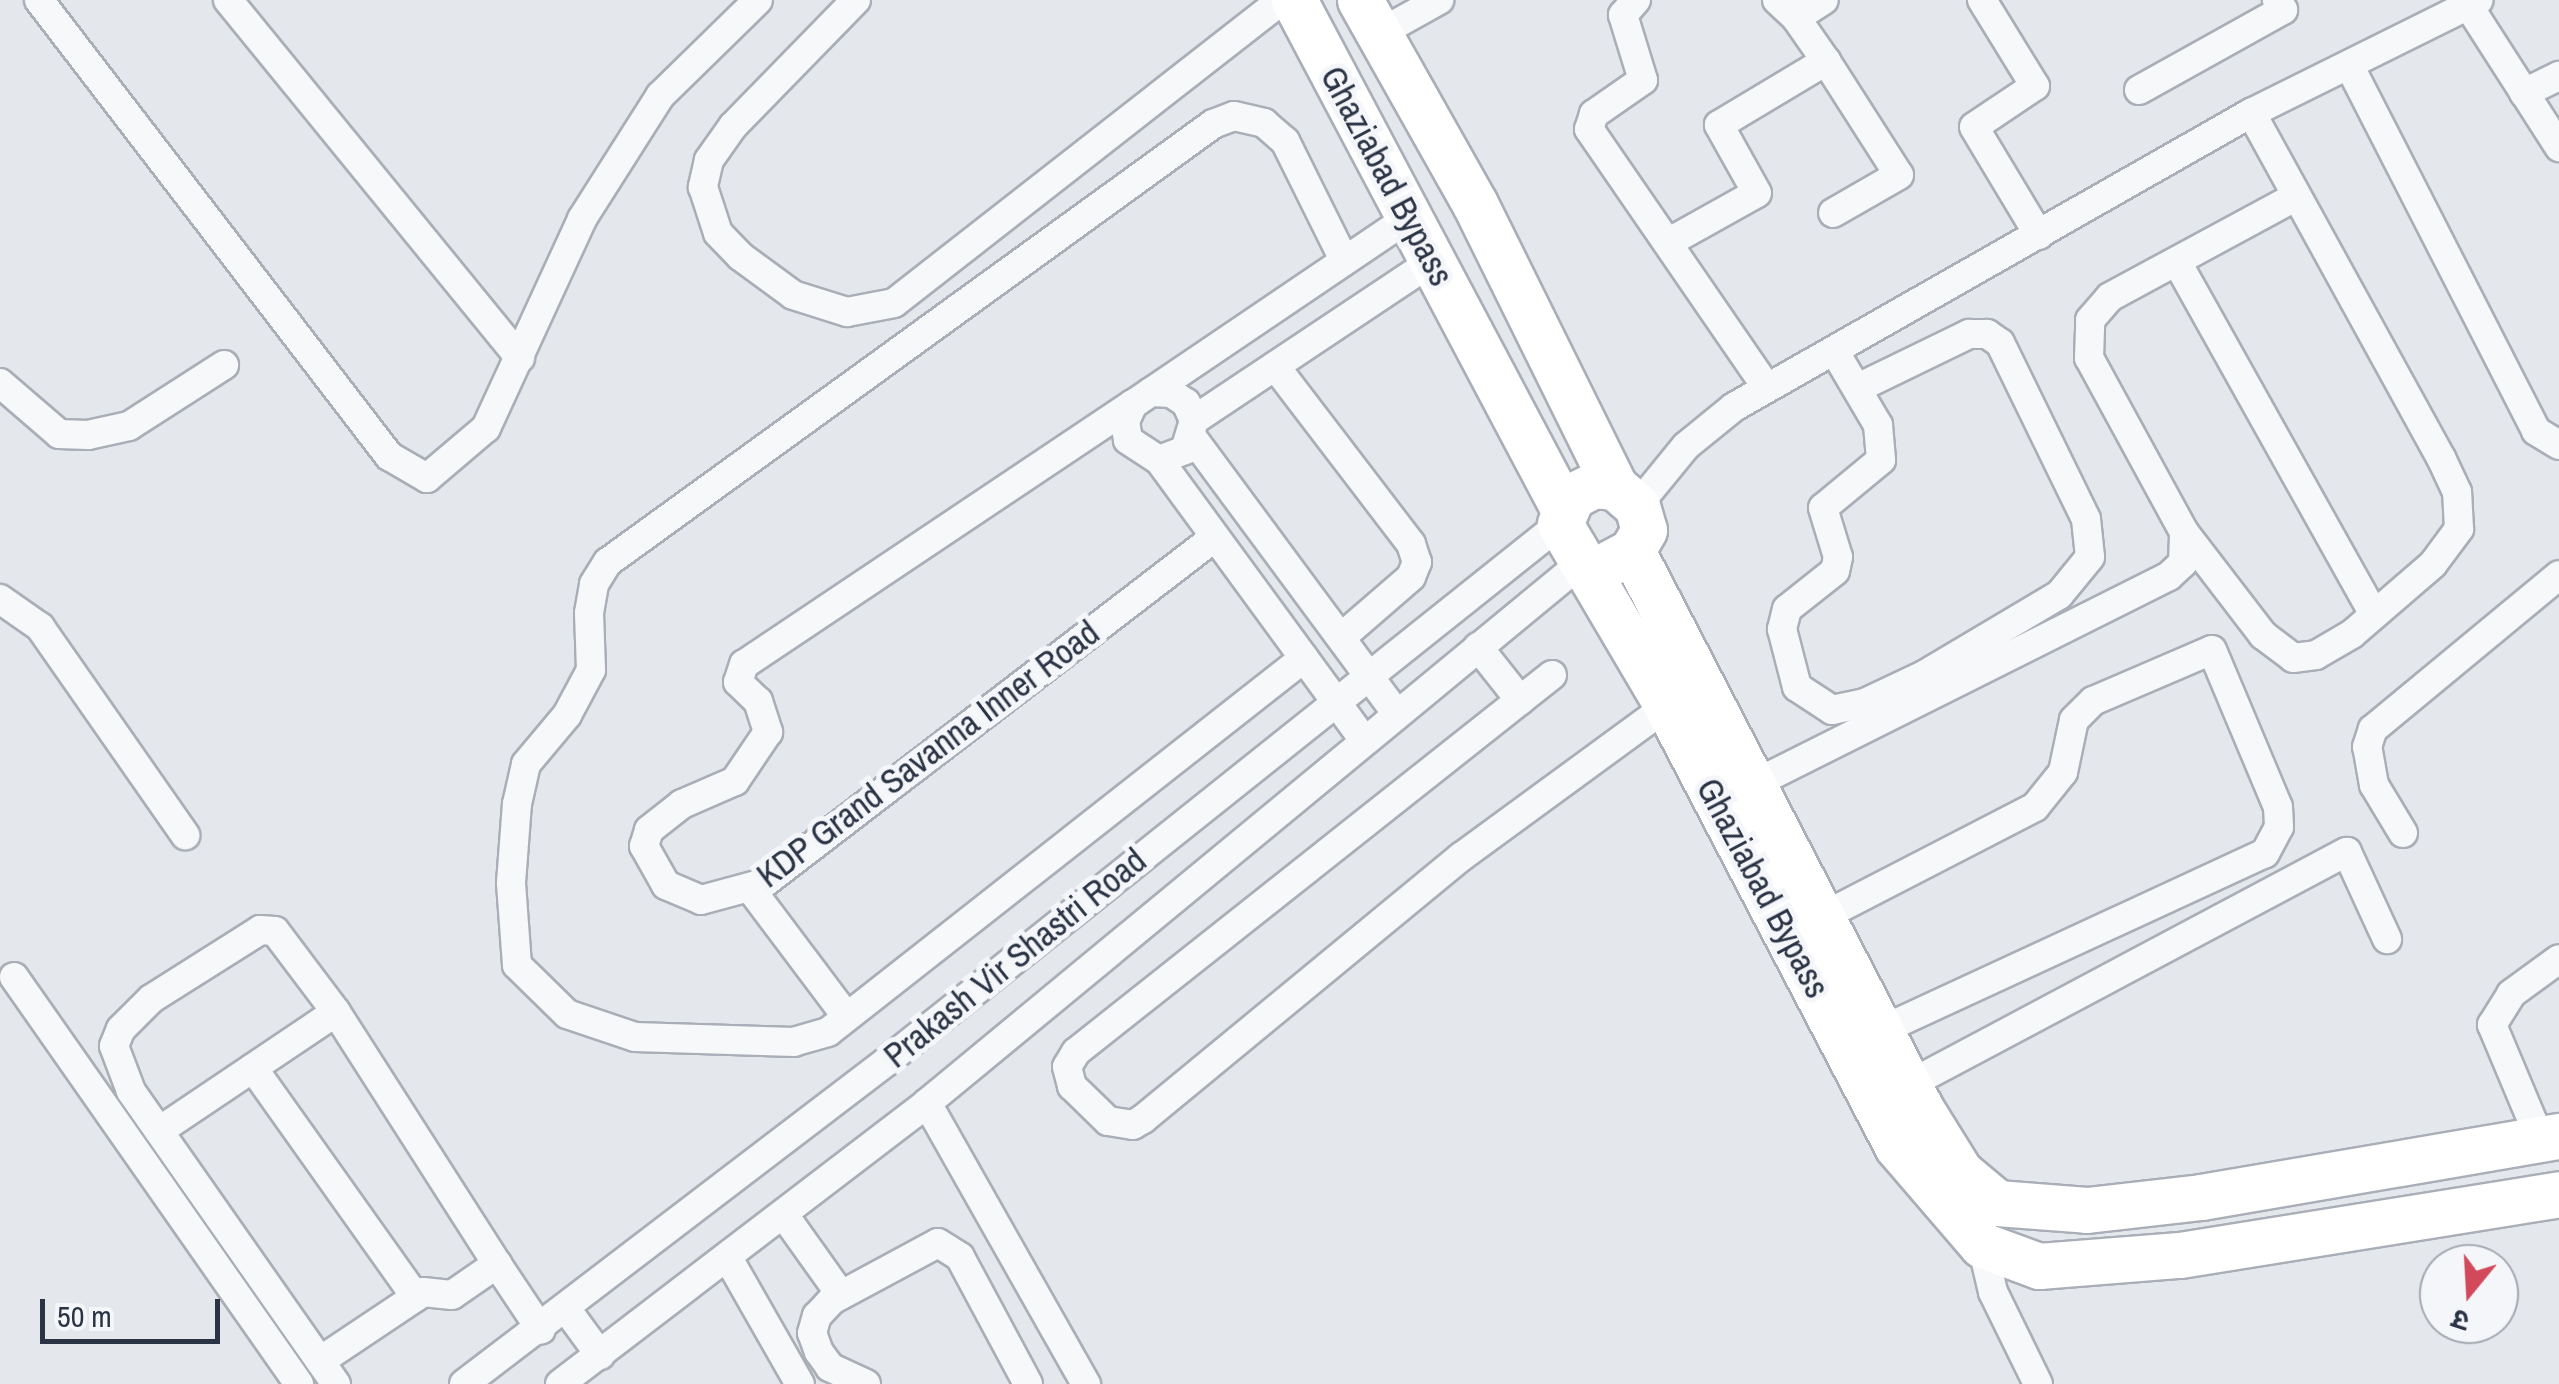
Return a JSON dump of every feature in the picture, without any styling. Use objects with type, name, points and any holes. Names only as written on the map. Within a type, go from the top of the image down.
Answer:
[{"type":"highway","name":"Ghaziabad Bypass","points":[[1294,0],[1570,531],[1667,706],[1897,1146],[1982,1245],[2039,1266],[2180,1255],[2559,1194]]},
{"type":"highway","name":"Ghaziabad Bypass","points":[[1370,17],[1528,306],[1626,496]]},
{"type":"highway","points":[[1594,485],[1626,496],[1644,530],[1632,550],[1618,562],[1570,531],[1572,496],[1594,485]]},
{"type":"highway","name":"Ghaziabad Bypass","points":[[1632,550],[1908,1085],[1960,1172],[1997,1203],[2014,1208],[2087,1210],[2550,1138]]},
{"type":"highway","points":[[2420,1160],[2432,1216]]},
{"type":"highway","points":[[2352,1171],[2362,1228]]},
{"type":"street","points":[[40,0],[389,456],[426,478],[456,460],[486,428],[582,219],[660,96],[758,0]]},
{"type":"street","points":[[856,0],[732,126],[710,160],[703,188],[718,232],[740,256],[793,296],[847,312],[894,303],[1245,10],[1282,0]]},
{"type":"street","points":[[1370,17],[1438,0]]},
{"type":"street","points":[[1636,0],[1624,15],[1643,80],[1594,114],[1588,127],[1671,241],[1766,388]]},
{"type":"street","points":[[1824,0],[1786,9],[1826,62],[1898,175],[1833,214]]},
{"type":"street","points":[[1982,0],[2035,86],[1974,127],[2038,234]]},
{"type":"street","points":[[2139,90],[2283,10],[2277,0]]},
{"type":"street","points":[[1626,496],[1703,429],[1766,388],[2251,112],[2473,3],[2559,147]]},
{"type":"street","points":[[238,4],[520,358]]},
{"type":"street","points":[[1671,241],[1757,193],[1719,125],[1826,62]]},
{"type":"street","points":[[2348,64],[2536,431],[2559,446]]},
{"type":"street","points":[[2524,93],[2559,76]]},
{"type":"street","points":[[2251,112],[2457,492],[2459,529],[2450,545],[2374,615],[2316,655],[2283,655],[2184,532],[2089,358],[2086,338],[2098,306],[2295,197]]},
{"type":"street","points":[[1304,658],[828,1032],[794,1042],[636,1037],[567,1014],[517,965],[511,883],[520,790],[526,764],[567,715],[591,670],[589,613],[594,584],[608,562],[1213,124],[1234,116],[1264,123],[1285,141],[1344,260]]},
{"type":"street","points":[[1364,740],[1159,460],[1128,440],[1125,422],[1142,398],[1409,216]]},
{"type":"street","points":[[1159,460],[1185,450],[1193,429],[1275,366],[1432,261]]},
{"type":"street","points":[[2177,262],[2374,615]]},
{"type":"street","points":[[1834,352],[1878,425],[1881,460],[1823,508],[1838,557],[1835,572],[1787,609],[1782,628],[1797,687],[1832,710],[1865,704],[1924,675],[2042,605],[2081,575],[2090,557],[2086,519],[2000,343],[1987,334],[1969,334],[1858,388]]},
{"type":"street","points":[[0,383],[16,404],[59,434],[88,435],[129,426],[224,366]]},
{"type":"street","points":[[1275,366],[1411,544],[1417,562],[1412,577],[1343,636]]},
{"type":"street","points":[[1142,398],[1170,393],[1186,403],[1193,429],[1396,713]]},
{"type":"street","name":"KDP Grand Savanna Inner Road","points":[[1142,398],[744,664],[738,682],[758,702],[768,732],[735,781],[662,815],[644,846],[666,886],[701,900],[750,888],[1215,537]]},
{"type":"street","name":"Prakash Vir Shastri Road","points":[[560,1384],[927,1104],[1478,647],[1570,531]]},
{"type":"street","name":"Prakash Vir Shastri Road","points":[[464,1384],[567,1310],[1334,701],[1570,531]]},
{"type":"street","points":[[1752,785],[2169,576],[2183,562],[2184,532]]},
{"type":"street","points":[[2403,833],[2374,785],[2367,747],[2373,728],[2559,575]]},
{"type":"street","points":[[0,599],[40,627],[185,835]]},
{"type":"street","points":[[1478,647],[1520,700]]},
{"type":"street","points":[[1820,918],[2035,807],[2064,772],[2074,720],[2093,702],[2212,650],[2278,806],[2279,827],[2266,853],[1880,1032]]},
{"type":"street","points":[[1552,674],[1076,1052],[1067,1068],[1072,1086],[1108,1122],[1133,1125],[1144,1118],[1461,857],[1667,706]]},
{"type":"street","points":[[1908,1085],[2347,852],[2386,939]]},
{"type":"street","points":[[750,888],[847,1017]]},
{"type":"street","points":[[498,1264],[452,1295],[416,1297],[328,1372],[132,1091],[114,1046],[121,1029],[151,1000],[267,929],[283,938],[336,1012],[541,1330]]},
{"type":"street","points":[[2550,1138],[2492,1025],[2511,994],[2559,959]]},
{"type":"street","points":[[14,978],[299,1384]]},
{"type":"street","points":[[159,1131],[336,1012]]},
{"type":"street","points":[[254,1068],[416,1297]]},
{"type":"street","points":[[927,1104],[1086,1384]]},
{"type":"street","points":[[784,1214],[841,1295]]},
{"type":"street","points":[[866,1384],[830,1367],[812,1333],[817,1316],[841,1295],[929,1243],[949,1247],[1028,1384]]},
{"type":"street","points":[[1982,1245],[1992,1292],[2038,1384]]},
{"type":"street","points":[[728,1258],[800,1384]]},
{"type":"street","points":[[567,1310],[600,1355]]}]
